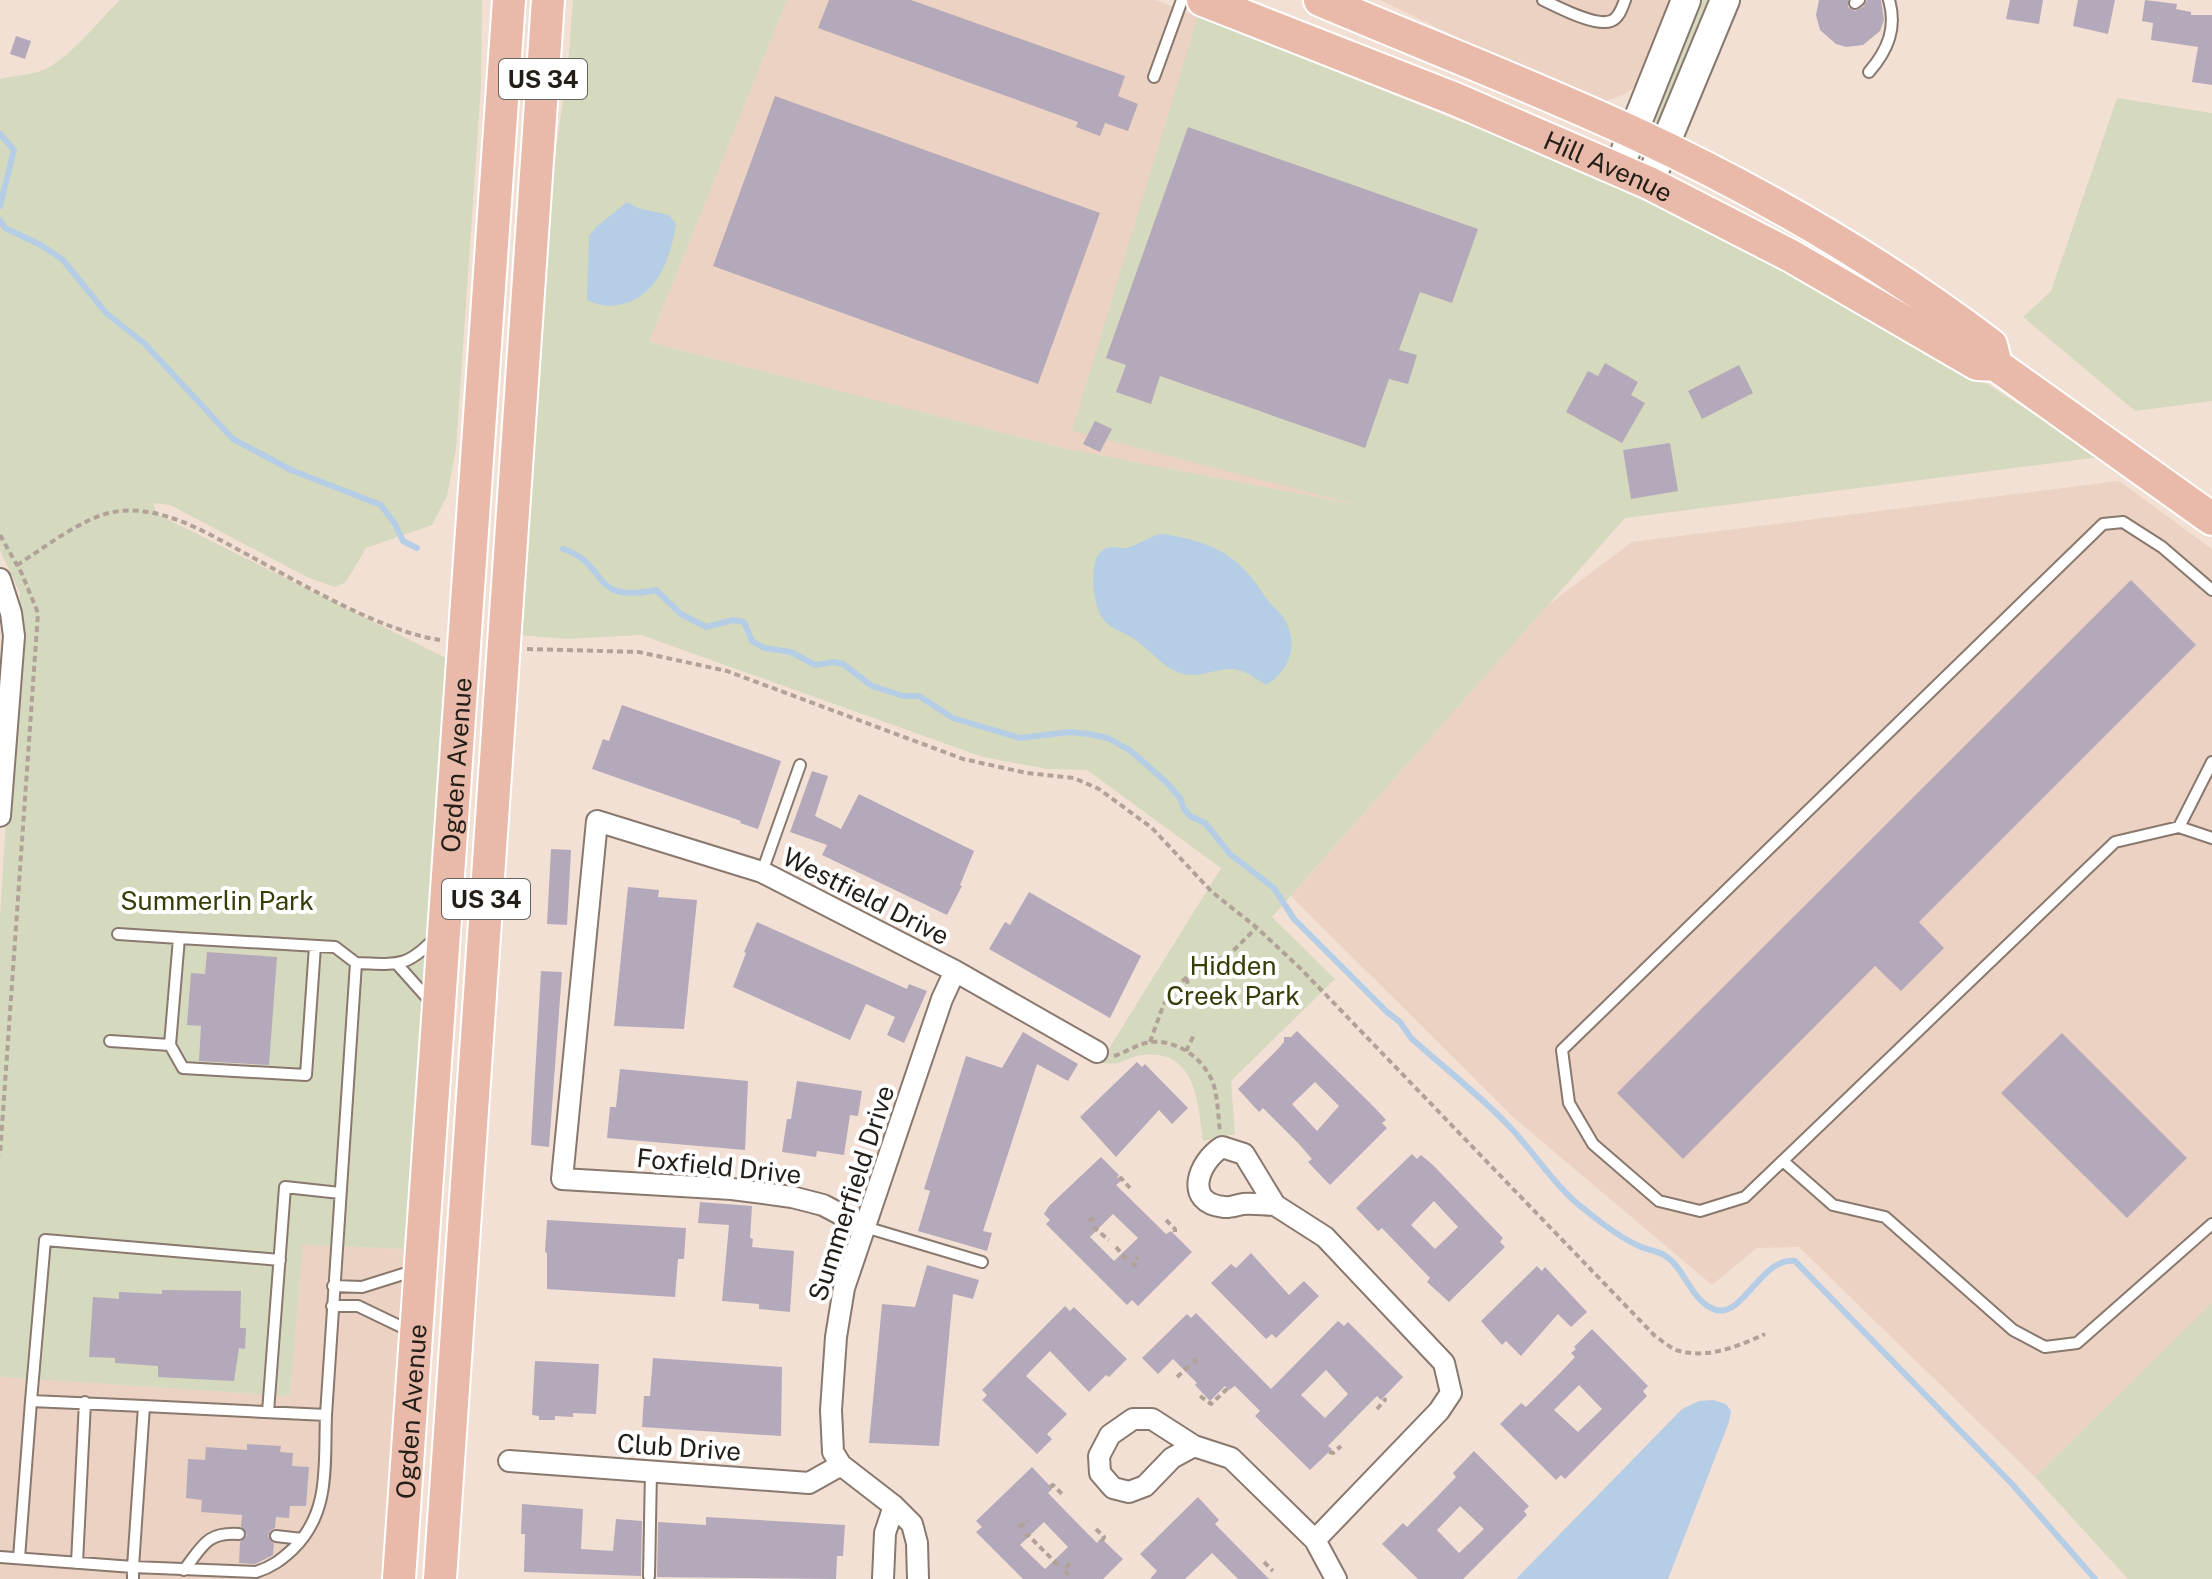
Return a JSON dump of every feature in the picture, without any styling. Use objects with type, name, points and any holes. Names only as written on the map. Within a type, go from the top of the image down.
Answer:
[{"type":"main road","name":"Ogden Avenue","points":[[399,1579],[509,0]]},
{"type":"main road","name":"Ogden Avenue","points":[[440,1579],[548,0]]},
{"type":"main road","name":"Hill Avenue","points":[[1203,0],[1441,93],[1649,183],[1791,256],[1977,364],[1996,365],[2212,519]]},
{"type":"main road","name":"Hill Avenue","points":[[1320,0],[1633,133],[1813,225],[1991,345],[1996,365]]},
{"type":"street","points":[[1618,170],[1686,0]]},
{"type":"street","points":[[1649,183],[1725,0]]},
{"type":"street","points":[[0,579],[11,613],[14,636],[1,770],[0,816]]},
{"type":"street","name":"Westfield Drive","points":[[562,1179],[597,821],[762,872],[955,971],[1097,1052]]},
{"type":"street","name":"Summerfield Drive","points":[[841,1465],[833,1452],[831,1410],[836,1337],[844,1288],[942,999],[955,971]]},
{"type":"street","name":"Foxfield Drive","points":[[562,1179],[732,1189],[792,1197],[823,1205],[865,1227]]},
{"type":"street","points":[[1275,1205],[1325,1237],[1380,1294],[1444,1363],[1451,1393],[1439,1411],[1315,1540]]},
{"type":"street","points":[[1194,1446],[1172,1458],[1145,1486],[1129,1492],[1113,1488],[1100,1473],[1099,1456],[1110,1435],[1133,1419],[1152,1419],[1194,1446],[1231,1458],[1315,1540],[1336,1579]]},
{"type":"street","name":"Club Drive","points":[[509,1461],[809,1483],[841,1465]]},
{"type":"street","points":[[841,1465],[912,1524],[917,1543],[918,1579]]},
{"type":"street","points":[[883,1579],[885,1533],[894,1506]]},
{"type":"lane","points":[[1154,77],[1182,0]]},
{"type":"lane","points":[[1543,0],[1596,22],[1610,21],[1619,14],[1625,0]]},
{"type":"lane","points":[[1869,72],[1891,37],[1893,14],[1889,0]]},
{"type":"lane","points":[[2212,590],[2162,547],[2123,522],[2103,524],[1562,1050],[1569,1103],[1593,1144],[1659,1201],[1700,1211],[1745,1197],[2115,842],[2179,827],[2212,838]]},
{"type":"lane","points":[[2179,827],[2212,762]]},
{"type":"lane","points":[[762,872],[800,765]]},
{"type":"lane","points":[[118,934],[335,947],[356,963],[397,964],[410,961],[444,928]]},
{"type":"lane","points":[[179,938],[170,1045],[183,1068],[306,1075],[315,946]]},
{"type":"lane","points":[[0,1557],[256,1572],[280,1561],[302,1539],[318,1513],[322,1492],[356,963]]},
{"type":"lane","points":[[397,964],[438,1011]]},
{"type":"lane","points":[[110,1041],[170,1045]]},
{"type":"lane","points":[[1783,1161],[1833,1205],[1885,1217],[2013,1330],[2045,1347],[2077,1343],[2212,1224]]},
{"type":"lane","points":[[268,1412],[285,1187],[340,1193]]},
{"type":"lane","points":[[865,1227],[982,1262]]},
{"type":"lane","points":[[19,1558],[45,1240],[280,1260]]},
{"type":"lane","points":[[333,1286],[362,1287],[422,1268]]},
{"type":"lane","points":[[332,1306],[358,1306],[417,1335]]},
{"type":"lane","points":[[31,1401],[326,1415]]},
{"type":"lane","points":[[77,1563],[85,1402]]},
{"type":"lane","points":[[133,1579],[144,1406]]},
{"type":"lane","points":[[649,1576],[651,1471]]},
{"type":"lane","points":[[184,1570],[211,1537],[225,1533],[239,1534]]},
{"type":"lane","points":[[276,1536],[302,1539]]},
{"type":"path","points":[[17,565],[76,528],[111,512],[133,510],[157,514],[200,530],[341,603],[417,636],[444,641]]},
{"type":"path","points":[[0,535],[38,613],[0,1155]]},
{"type":"path","points":[[525,649],[639,652],[727,671],[963,759],[1027,773],[1074,778],[1099,789],[1152,828],[1212,892],[1301,969],[1654,1335],[1675,1350],[1700,1353],[1734,1348],[1765,1334]]},
{"type":"path","points":[[1150,1042],[1172,990],[1186,978],[1233,951],[1256,927]]},
{"type":"path","points":[[1186,978],[1191,993]]},
{"type":"path","points":[[1186,1051],[1195,1033]]},
{"type":"path","points":[[1097,1052],[1112,1056],[1150,1042],[1176,1046],[1186,1051],[1205,1069],[1214,1085],[1221,1137]]},
{"type":"path","points":[[1119,1179],[1130,1188]]},
{"type":"path","points":[[1089,1221],[1096,1216]]},
{"type":"path","points":[[1166,1220],[1175,1232]]},
{"type":"path","points":[[1093,1227],[1109,1240]]},
{"type":"path","points":[[1116,1247],[1126,1259]]},
{"type":"path","points":[[1136,1267],[1133,1263],[1138,1257]]},
{"type":"path","points":[[1194,1358],[1198,1367]]},
{"type":"path","points":[[1177,1377],[1187,1368],[1184,1363]]},
{"type":"path","points":[[1200,1396],[1211,1404],[1228,1388]]},
{"type":"path","points":[[1377,1409],[1384,1403],[1384,1398]]},
{"type":"path","points":[[1329,1452],[1333,1453],[1341,1446]]},
{"type":"path","points":[[1050,1487],[1053,1485],[1064,1496]]},
{"type":"path","points":[[1019,1525],[1028,1520]]},
{"type":"path","points":[[1096,1529],[1104,1537],[1102,1541]]},
{"type":"path","points":[[1025,1537],[1028,1535],[1042,1548],[1056,1562],[1056,1566]]},
{"type":"path","points":[[1264,1562],[1273,1571]]},
{"type":"path","points":[[1069,1575],[1064,1570],[1070,1563]]},
{"type":"shaded area","points":[[787,0],[1156,0],[1458,121],[1560,157],[1383,510],[1063,448],[649,342]]},
{"type":"shaded area","points":[[1380,0],[1674,0],[1640,83],[1625,94],[1606,101],[1585,99]]},
{"type":"shaded area","points":[[2119,481],[2212,549],[2212,1303],[2035,1477],[1799,1247],[1757,1248],[1712,1285],[1513,1117],[1291,896],[1548,605],[1632,542]]},
{"type":"shaded area","points":[[303,1245],[409,1249],[384,1579],[0,1579],[0,1377],[290,1396]]},
{"type":"green space","name":"Summerlin Park","points":[[120,0],[482,0],[481,85],[456,449],[447,496],[432,525],[366,548],[346,582],[335,587],[309,578],[170,505],[153,503],[157,514],[446,658],[432,925],[409,1249],[303,1245],[290,1396],[0,1377],[0,917],[20,593],[0,550],[0,79],[49,67],[71,50]]},
{"type":"green space","name":"Hidden Creek Park","points":[[573,0],[787,0],[649,342],[1063,448],[1363,506],[1072,431],[1198,16],[1458,121],[1560,157],[1679,211],[1969,372],[2100,457],[1625,518],[1272,917],[1335,979],[1231,1081],[1235,1134],[1203,1141],[1191,1081],[1174,1060],[1160,1055],[1142,1055],[1119,1063],[1100,1063],[1221,868],[1087,770],[1047,769],[983,757],[641,635],[568,639],[518,635],[554,163],[568,66]]},
{"type":"green space","points":[[1699,0],[1711,0],[1666,111],[1654,125]]},
{"type":"green space","points":[[2117,98],[2212,113],[2212,401],[2135,411],[2023,317],[2051,291]]},
{"type":"green space","points":[[2212,1303],[2212,1579],[2128,1579],[2035,1477]]},
{"type":"water","points":[[627,202],[638,208],[669,215],[676,224],[671,249],[661,273],[645,292],[623,304],[596,304],[587,300],[589,236]]},
{"type":"water","points":[[1160,534],[1197,541],[1230,557],[1250,576],[1283,617],[1292,646],[1287,663],[1275,679],[1266,685],[1238,670],[1197,675],[1177,672],[1103,619],[1093,583],[1098,555],[1106,548],[1129,547]]},
{"type":"water","points":[[1713,1400],[1726,1404],[1731,1411],[1729,1422],[1668,1579],[1516,1579],[1682,1409],[1699,1401]]},
{"type":"building","points":[[829,0],[911,0],[1125,76],[1118,96],[1138,104],[1128,131],[1105,123],[1100,136],[1076,127],[1078,122],[818,28]]},
{"type":"building","points":[[1819,0],[1848,0],[1848,7],[1855,11],[1867,0],[1881,0],[1884,20],[1880,31],[1863,45],[1846,47],[1836,44],[1820,30],[1816,15]]},
{"type":"building","points":[[2010,0],[2043,0],[2039,24],[2006,19]]},
{"type":"building","points":[[2078,0],[2115,0],[2108,34],[2073,26]]},
{"type":"building","points":[[2145,0],[2177,4],[2176,9],[2191,12],[2191,15],[2212,15],[2212,85],[2192,82],[2198,47],[2151,40],[2153,23],[2142,21]]},
{"type":"building","points":[[16,36],[31,41],[25,59],[10,54]]},
{"type":"building","points":[[775,96],[1100,213],[1038,384],[713,266]]},
{"type":"building","points":[[1188,127],[1478,229],[1452,303],[1420,292],[1399,350],[1417,355],[1408,384],[1389,379],[1365,448],[1160,376],[1151,404],[1116,392],[1126,365],[1106,358]]},
{"type":"building","points":[[1605,363],[1638,382],[1631,395],[1645,403],[1622,443],[1566,412],[1588,371],[1598,376]]},
{"type":"building","points":[[1739,365],[1753,393],[1702,419],[1688,391]]},
{"type":"building","points":[[1095,421],[1112,429],[1100,452],[1083,444]]},
{"type":"building","points":[[1670,443],[1678,491],[1631,499],[1623,450]]},
{"type":"building","points":[[2131,580],[2196,645],[1919,922],[1944,948],[1901,991],[1875,966],[1683,1159],[1617,1093]]},
{"type":"building","points":[[622,705],[781,761],[758,829],[592,769],[603,739],[609,741]]},
{"type":"building","points":[[812,771],[828,776],[815,816],[841,829],[859,794],[974,851],[962,886],[947,915],[822,855],[827,845],[790,832]]},
{"type":"building","points":[[551,849],[571,850],[567,925],[547,924]]},
{"type":"building","points":[[628,887],[659,890],[658,897],[697,900],[684,1029],[614,1026]]},
{"type":"building","points":[[1029,892],[1141,956],[1110,1018],[989,949],[1005,922],[1010,925]]},
{"type":"building","points":[[757,922],[907,989],[909,984],[927,991],[904,1043],[887,1035],[895,1017],[866,1004],[850,1040],[733,987]]},
{"type":"building","points":[[207,952],[277,957],[269,1065],[199,1061],[201,1026],[187,1025],[191,973],[205,974]]},
{"type":"building","points":[[541,971],[562,972],[549,1147],[531,1145]]},
{"type":"building","points":[[1297,1031],[1386,1120],[1382,1123],[1387,1128],[1330,1185],[1308,1162],[1312,1159],[1298,1143],[1263,1108],[1259,1112],[1238,1089],[1277,1050],[1284,1037],[1291,1037]],"holes":[[[1315,1082],[1339,1106],[1317,1131],[1292,1104]]]},
{"type":"building","points":[[1023,1032],[1078,1064],[1068,1081],[1037,1064],[983,1231],[992,1233],[987,1251],[918,1231],[930,1191],[924,1189],[966,1056],[1002,1068]]},
{"type":"building","points":[[2062,1033],[2187,1158],[2127,1218],[2001,1093]]},
{"type":"building","points":[[1137,1062],[1142,1067],[1145,1064],[1188,1108],[1172,1124],[1159,1110],[1116,1157],[1080,1117]]},
{"type":"building","points":[[620,1069],[748,1081],[745,1150],[607,1138],[610,1107],[616,1107]]},
{"type":"building","points":[[797,1081],[862,1091],[858,1116],[850,1115],[844,1155],[817,1151],[816,1157],[782,1152]]},
{"type":"building","points":[[1412,1154],[1417,1159],[1421,1155],[1503,1238],[1500,1242],[1505,1247],[1449,1302],[1427,1282],[1430,1278],[1382,1228],[1378,1231],[1356,1208]],"holes":[[[1434,1201],[1458,1227],[1435,1249],[1411,1225]]]},
{"type":"building","points":[[1101,1157],[1119,1175],[1117,1177],[1121,1181],[1116,1185],[1166,1234],[1171,1231],[1192,1252],[1138,1306],[1132,1300],[1127,1305],[1046,1224],[1050,1220],[1044,1214]],"holes":[[[1113,1214],[1138,1238],[1114,1261],[1090,1237]]]},
{"type":"building","points":[[700,1202],[752,1206],[752,1247],[794,1251],[790,1312],[759,1309],[759,1304],[722,1301],[729,1225],[698,1223]]},
{"type":"building","points":[[547,1220],[686,1228],[684,1259],[678,1259],[675,1297],[547,1289]]},
{"type":"building","points":[[1251,1253],[1289,1295],[1304,1281],[1319,1296],[1276,1338],[1272,1334],[1266,1339],[1211,1283],[1231,1264],[1236,1268]]},
{"type":"building","points":[[927,1265],[979,1280],[973,1299],[953,1294],[939,1446],[869,1443],[882,1304],[915,1307]]},
{"type":"building","points":[[1537,1266],[1542,1271],[1545,1267],[1587,1312],[1571,1327],[1558,1314],[1521,1356],[1506,1341],[1502,1345],[1481,1321]]},
{"type":"building","points":[[162,1290],[241,1291],[240,1328],[246,1328],[245,1349],[239,1348],[234,1381],[158,1377],[158,1366],[115,1363],[115,1358],[89,1357],[93,1297],[119,1299],[119,1292],[162,1294]]},
{"type":"building","points":[[1065,1306],[1070,1311],[1074,1307],[1127,1359],[1089,1392],[1050,1351],[1026,1376],[1067,1414],[1047,1434],[1052,1439],[1037,1454],[982,1400],[987,1395],[982,1390]]},
{"type":"building","points":[[1196,1313],[1271,1389],[1338,1321],[1344,1326],[1348,1322],[1403,1377],[1381,1400],[1377,1396],[1362,1411],[1328,1446],[1332,1449],[1310,1470],[1255,1416],[1260,1411],[1235,1386],[1229,1390],[1225,1386],[1210,1401],[1173,1359],[1158,1374],[1142,1358],[1187,1314],[1191,1318]],"holes":[[[1326,1370],[1348,1394],[1325,1418],[1301,1395]]]},
{"type":"building","points":[[1592,1329],[1648,1386],[1643,1391],[1647,1396],[1565,1479],[1561,1475],[1556,1480],[1500,1424],[1521,1403],[1526,1407],[1560,1373],[1575,1357],[1571,1353],[1576,1349],[1574,1347]],"holes":[[[1579,1385],[1602,1409],[1578,1432],[1554,1410]]]},
{"type":"building","points":[[653,1358],[782,1367],[781,1436],[642,1427],[644,1396],[650,1396]]},
{"type":"building","points":[[535,1361],[599,1364],[596,1414],[573,1413],[573,1417],[555,1416],[555,1420],[539,1420],[539,1416],[532,1415]]},
{"type":"building","points":[[247,1444],[281,1446],[280,1452],[293,1453],[292,1466],[309,1467],[306,1506],[290,1506],[289,1518],[276,1517],[275,1528],[268,1536],[274,1544],[273,1555],[255,1564],[239,1563],[240,1542],[247,1535],[241,1526],[242,1515],[201,1512],[202,1500],[186,1498],[188,1459],[205,1460],[206,1447],[247,1450]]},
{"type":"building","points":[[1474,1451],[1529,1506],[1524,1511],[1527,1515],[1463,1579],[1418,1579],[1382,1544],[1403,1523],[1407,1527],[1433,1501],[1456,1477],[1453,1473]],"holes":[[[1460,1506],[1484,1529],[1459,1553],[1437,1530]]]},
{"type":"building","points":[[1032,1467],[1052,1489],[1048,1493],[1081,1527],[1097,1543],[1100,1539],[1105,1542],[1123,1559],[1103,1579],[1023,1579],[976,1532],[982,1527],[976,1521]],"holes":[[[1044,1522],[1068,1547],[1045,1569],[1020,1545]]]},
{"type":"building","points":[[1198,1497],[1219,1520],[1215,1524],[1269,1579],[1238,1579],[1212,1553],[1185,1579],[1150,1579],[1157,1571],[1140,1554]]},
{"type":"building","points":[[522,1504],[583,1509],[581,1549],[613,1551],[616,1519],[642,1521],[641,1576],[524,1572]]},
{"type":"building","points":[[706,1517],[845,1525],[843,1556],[837,1556],[836,1579],[657,1577],[658,1522],[706,1525]]},
{"type":"waterway","points":[[0,134],[14,150],[0,206]]},
{"type":"waterway","points":[[0,220],[5,228],[41,245],[63,260],[106,313],[144,343],[233,439],[291,470],[381,505],[403,541],[417,548]]},
{"type":"waterway","points":[[563,549],[578,556],[609,587],[619,592],[656,590],[681,614],[706,627],[733,620],[744,622],[752,641],[764,648],[791,652],[815,665],[843,664],[872,686],[903,696],[919,696],[953,718],[1020,738],[1069,732],[1089,734],[1108,738],[1131,751],[1166,782],[1190,816],[1205,823],[1230,854],[1274,888],[1294,919],[1400,1022],[1411,1038],[1506,1123],[1573,1200],[1624,1238],[1667,1257],[1701,1300],[1716,1310],[1726,1310],[1735,1305],[1772,1268],[1783,1262],[1795,1261],[2012,1484],[2095,1579]]}]
